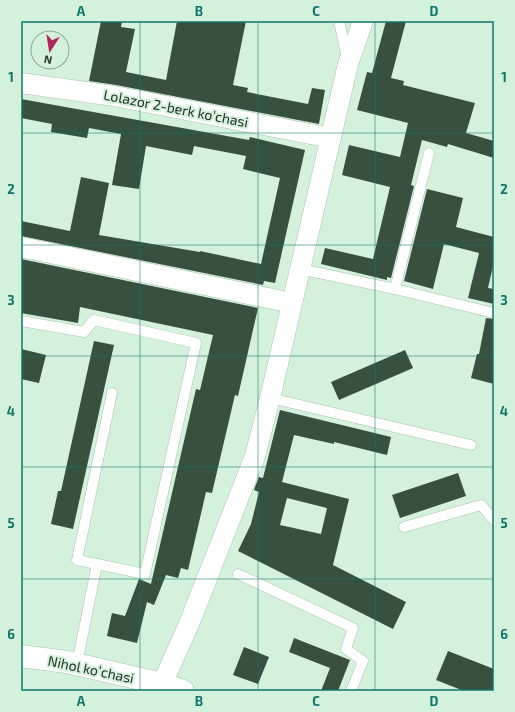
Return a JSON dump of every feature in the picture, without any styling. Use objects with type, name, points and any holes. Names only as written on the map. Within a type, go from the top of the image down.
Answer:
[{"type":"main road","name":"Nihol koʻchasi","points":[[21,656],[77,664],[162,684],[183,691]]},
{"type":"street","points":[[162,684],[188,624],[254,456],[270,398],[348,64],[362,21]]},
{"type":"street","name":"Lolazor 2-berk koʼchasi","points":[[21,83],[114,96],[331,138]]},
{"type":"street","points":[[21,247],[292,303]]},
{"type":"lane","points":[[339,21],[348,64]]},
{"type":"lane","points":[[395,289],[429,153]]},
{"type":"lane","points":[[300,269],[395,289],[494,313]]},
{"type":"lane","points":[[21,321],[84,332],[94,320],[196,343],[145,574],[76,560],[112,393]]},
{"type":"lane","points":[[270,398],[471,445]]},
{"type":"lane","points":[[404,527],[481,505],[494,520]]},
{"type":"lane","points":[[77,664],[96,564]]},
{"type":"lane","points":[[238,574],[353,628],[346,649],[363,661],[351,691]]},
{"type":"building","points":[[101,21],[122,21],[121,27],[135,29],[126,72],[166,80],[177,21],[246,21],[233,85],[248,88],[247,92],[308,104],[312,88],[325,90],[319,124],[89,81]]},
{"type":"building","points":[[386,21],[406,21],[391,78],[404,81],[403,85],[475,103],[466,133],[494,141],[494,158],[448,144],[447,147],[422,140],[411,185],[414,186],[391,278],[387,277],[387,280],[321,264],[325,248],[373,259],[390,187],[342,175],[349,145],[400,157],[408,123],[357,110],[367,72],[372,73]]},
{"type":"building","points":[[21,99],[249,140],[250,137],[305,150],[275,283],[264,281],[263,285],[21,236],[21,221],[70,231],[81,177],[109,183],[99,235],[200,251],[261,264],[280,178],[243,169],[246,156],[194,146],[192,155],[146,146],[139,189],[112,185],[121,134],[89,128],[87,138],[51,132],[52,124],[21,118]]},
{"type":"building","points":[[427,189],[463,198],[456,227],[494,237],[494,262],[488,288],[494,289],[494,304],[468,298],[479,253],[444,244],[433,289],[404,281]]},
{"type":"building","points":[[21,259],[258,308],[238,396],[235,395],[212,493],[206,492],[188,570],[181,568],[178,578],[166,575],[154,605],[147,602],[137,643],[107,636],[112,613],[125,616],[139,579],[151,584],[196,389],[200,390],[213,335],[80,307],[78,323],[21,313]]},
{"type":"building","points":[[486,318],[494,319],[494,384],[471,378],[477,354],[479,354]]},
{"type":"building","points":[[94,341],[114,345],[73,529],[51,524],[58,491],[61,491]]},
{"type":"building","points":[[21,349],[46,355],[39,383],[21,379]]},
{"type":"building","points":[[405,350],[413,368],[339,400],[331,382]]},
{"type":"building","points":[[280,410],[391,437],[387,455],[334,442],[334,444],[294,435],[282,482],[349,499],[333,565],[406,602],[393,629],[238,551],[251,524],[259,492],[254,490],[255,487],[259,477],[263,478]],"holes":[[[287,498],[327,508],[321,534],[280,525]]]},
{"type":"building","points":[[458,473],[466,496],[400,518],[392,495]]},
{"type":"building","points":[[294,638],[350,660],[338,691],[321,691],[330,668],[289,652]]},
{"type":"building","points":[[244,647],[269,657],[258,684],[233,675]]},
{"type":"building","points":[[448,651],[494,669],[494,691],[464,691],[436,680]]}]
